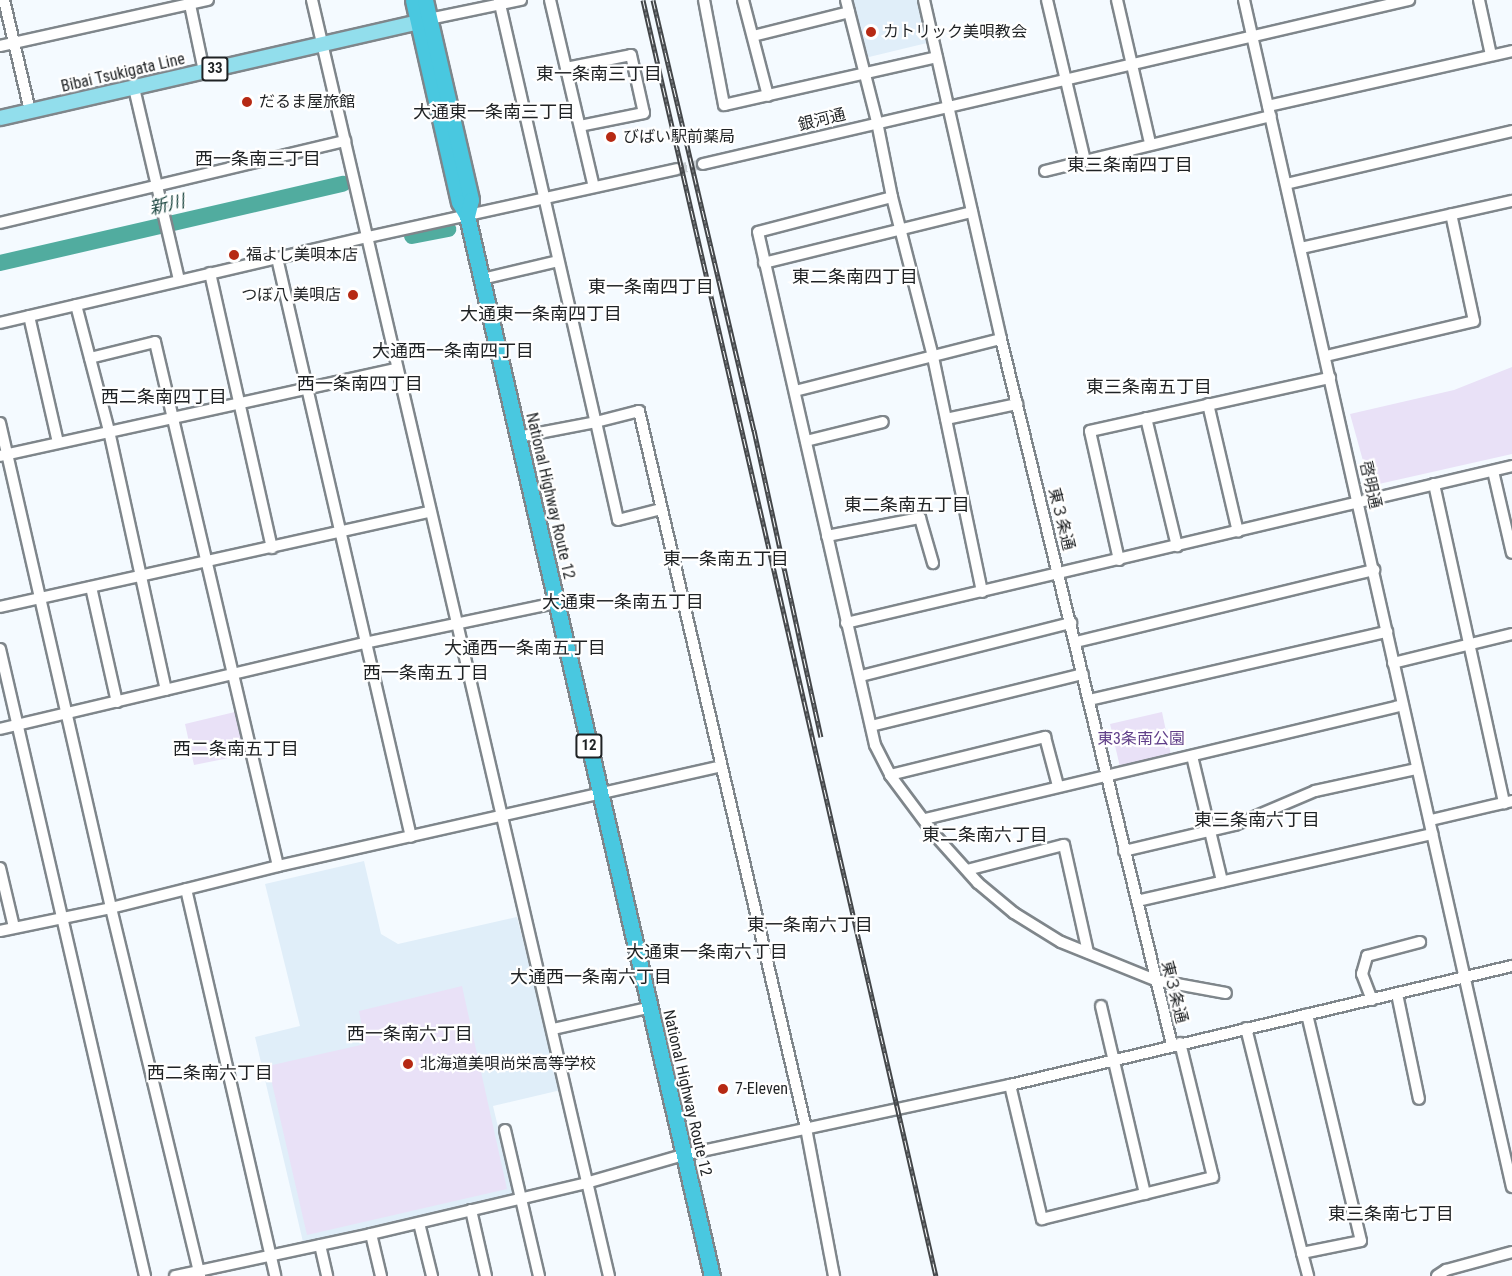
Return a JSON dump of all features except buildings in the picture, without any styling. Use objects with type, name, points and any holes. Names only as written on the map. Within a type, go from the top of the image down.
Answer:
[{"type":"highway","name":"National Highway Route 12","points":[[413,0],[424,21]]},
{"type":"highway","name":"National Highway Route 12","points":[[424,0],[424,21],[459,202],[467,216],[482,279],[648,1008],[712,1276]]},
{"type":"main road","name":"Bibai Tsukigata Line","points":[[0,118],[424,21]]},
{"type":"street","points":[[4,0],[30,111]]},
{"type":"street","points":[[0,46],[190,2],[208,0]]},
{"type":"street","points":[[312,0],[500,816],[553,1029],[586,1183],[609,1276]]},
{"type":"street","points":[[424,21],[499,2],[521,0]]},
{"type":"street","points":[[550,0],[594,187]]},
{"type":"street","points":[[704,0],[724,105],[937,57]]},
{"type":"street","points":[[743,0],[768,96]]},
{"type":"street","points":[[846,0],[877,122],[892,197],[933,357],[982,592]]},
{"type":"street","name":"東３条通","points":[[924,0],[1001,339],[1060,574],[1155,980],[1176,1044],[1213,1177],[1145,1194]]},
{"type":"street","points":[[1047,0],[1085,161]]},
{"type":"street","points":[[1117,0],[1150,144]]},
{"type":"street","name":"啓明通","points":[[1244,0],[1374,570],[1416,769],[1431,820],[1512,1187]]},
{"type":"street","name":"銀河通","points":[[703,164],[948,105],[1408,0]]},
{"type":"street","points":[[1479,0],[1491,55]]},
{"type":"street","points":[[190,2],[204,71]]},
{"type":"street","points":[[499,2],[618,520],[661,509]]},
{"type":"street","points":[[753,36],[849,12]]},
{"type":"street","points":[[1045,171],[1269,111],[1512,51]]},
{"type":"street","points":[[566,68],[631,55],[644,113],[580,126]]},
{"type":"street","points":[[134,88],[179,280]]},
{"type":"street","points":[[1286,184],[1512,131]]},
{"type":"street","points":[[0,223],[345,141]]},
{"type":"street","points":[[0,323],[368,237],[677,170]]},
{"type":"street","points":[[892,197],[758,232],[875,745],[890,775],[934,834],[967,870],[1014,913],[1061,942],[1155,980],[1226,993]]},
{"type":"street","points":[[1301,248],[1512,201]]},
{"type":"street","points":[[764,263],[972,212]]},
{"type":"street","points":[[1326,356],[1474,321],[1451,214]]},
{"type":"street","points":[[277,258],[364,643],[411,837]]},
{"type":"street","points":[[482,279],[558,261]]},
{"type":"street","points":[[210,273],[272,548]]},
{"type":"street","points":[[76,305],[109,431],[166,690]]},
{"type":"street","points":[[29,316],[58,443]]},
{"type":"street","points":[[795,391],[1001,339]]},
{"type":"street","points":[[90,358],[155,342],[209,562],[278,866]]},
{"type":"street","points":[[4,455],[397,369]]},
{"type":"street","points":[[1119,560],[1090,431],[1330,378]]},
{"type":"street","points":[[946,419],[1017,404]]},
{"type":"street","points":[[1208,404],[1238,532]]},
{"type":"street","points":[[518,437],[597,422],[639,411],[806,1128],[834,1276]]},
{"type":"street","points":[[1146,418],[1177,546]]},
{"type":"street","points":[[806,441],[883,422]]},
{"type":"street","points":[[0,423],[4,455],[68,714],[111,908],[199,1273]]},
{"type":"street","points":[[846,623],[1512,466]]},
{"type":"street","points":[[1493,471],[1509,525],[1512,553]]},
{"type":"street","points":[[1431,820],[1508,802],[1468,646],[1434,484]]},
{"type":"street","points":[[0,608],[430,512]]},
{"type":"street","points":[[827,536],[920,518],[933,563]]},
{"type":"street","points":[[1076,642],[1374,570]]},
{"type":"street","points":[[91,587],[117,702]]},
{"type":"street","points":[[0,729],[364,643],[556,603]]},
{"type":"street","points":[[861,676],[1071,623]]},
{"type":"street","points":[[1089,700],[1387,632]]},
{"type":"street","points":[[1393,663],[1512,634]]},
{"type":"street","points":[[0,649],[145,1276]]},
{"type":"street","points":[[871,726],[1083,674]]},
{"type":"street","points":[[925,819],[1403,705]]},
{"type":"street","points":[[890,775],[1045,737],[1058,786]]},
{"type":"street","points":[[1192,756],[1222,881]]},
{"type":"street","points":[[0,931],[111,908],[278,866],[720,766]]},
{"type":"street","points":[[1124,851],[1235,825],[1315,791],[1416,769]]},
{"type":"street","points":[[1137,901],[1433,834]]},
{"type":"street","points":[[967,870],[1064,845],[1088,952]]},
{"type":"street","points":[[0,868],[14,927]]},
{"type":"street","points":[[186,890],[275,1276]]},
{"type":"street","points":[[1372,1000],[1362,974],[1367,956],[1420,942]]},
{"type":"street","points":[[175,1276],[199,1273],[371,1234],[586,1183],[683,1155],[1010,1085],[1512,966]]},
{"type":"street","points":[[1397,994],[1419,1099]]},
{"type":"street","points":[[1010,1085],[1042,1219],[1145,1194],[1101,1006]]},
{"type":"street","points":[[553,1029],[648,1008]]},
{"type":"street","points":[[1302,1253],[1361,1241],[1308,1014]]},
{"type":"street","points":[[1246,1028],[1308,1276]]},
{"type":"street","points":[[506,1130],[519,1198],[539,1276]]},
{"type":"street","points":[[471,1210],[486,1276]]},
{"type":"street","points":[[419,1222],[432,1276]]},
{"type":"street","points":[[371,1234],[381,1276]]},
{"type":"street","points":[[320,1245],[327,1276]]},
{"type":"street","points":[[1437,1276],[1446,1270],[1512,1252]]},
{"type":"shaded area","points":[[852,0],[918,0],[927,43],[865,58]]},
{"type":"shaded area","name":"北海道美唄尚栄高等学校","points":[[364,861],[381,934],[398,944],[517,917],[561,1090],[493,1106],[514,1194],[303,1242],[255,1037],[300,1026],[265,884]]},
{"type":"green space","points":[[1512,367],[1512,454],[1370,486],[1350,414],[1454,390]]},
{"type":"green space","points":[[239,711],[249,754],[194,765],[185,724]]},
{"type":"green space","name":"東3条南公園","points":[[1162,712],[1171,755],[1120,767],[1110,724]]},
{"type":"green space","points":[[462,986],[507,1189],[307,1235],[268,1066],[365,1044],[359,1011]]},
{"type":"waterway","name":"新川","points":[[0,263],[343,184]]},
{"type":"waterway","name":"新川","points":[[412,236],[448,229]]},
{"type":"tunnel","points":[[677,169],[703,164]]},
{"type":"railway","points":[[643,0],[936,1276]]},
{"type":"railway","points":[[653,0],[754,430],[821,737]]},
{"type":"place","name":"カトリック美唄教会","points":[[871,32]]},
{"type":"place","name":"だるま屋旅館","points":[[247,102]]},
{"type":"place","name":"びばい駅前薬局","points":[[611,137]]},
{"type":"place","name":"福よし美唄本店","points":[[234,255]]},
{"type":"place","name":"つぼ八 美唄店","points":[[353,295]]},
{"type":"place","name":"北海道美唄尚栄高等学校","points":[[408,1064]]},
{"type":"place","name":"7-Eleven","points":[[723,1089]]},
{"type":"district","name":"東一条南三丁目","points":[[599,74]]},
{"type":"district","name":"大通東一条南三丁目","points":[[494,112]]},
{"type":"district","name":"西一条南三丁目","points":[[258,159]]},
{"type":"district","name":"東三条南四丁目","points":[[1130,165]]},
{"type":"district","name":"東二条南四丁目","points":[[855,277]]},
{"type":"district","name":"東一条南四丁目","points":[[651,287]]},
{"type":"district","name":"大通東一条南四丁目","points":[[541,314]]},
{"type":"district","name":"大通西一条南四丁目","points":[[453,351]]},
{"type":"district","name":"西一条南四丁目","points":[[360,384]]},
{"type":"district","name":"東三条南五丁目","points":[[1149,387]]},
{"type":"district","name":"西二条南四丁目","points":[[164,397]]},
{"type":"district","name":"東二条南五丁目","points":[[907,505]]},
{"type":"district","name":"東一条南五丁目","points":[[726,559]]},
{"type":"district","name":"大通東一条南五丁目","points":[[623,602]]},
{"type":"district","name":"大通西一条南五丁目","points":[[525,648]]},
{"type":"district","name":"西一条南五丁目","points":[[426,673]]},
{"type":"district","name":"西二条南五丁目","points":[[236,749]]},
{"type":"district","name":"東三条南六丁目","points":[[1257,820]]},
{"type":"district","name":"東二条南六丁目","points":[[985,835]]},
{"type":"district","name":"東一条南六丁目","points":[[810,925]]},
{"type":"district","name":"大通東一条南六丁目","points":[[707,952]]},
{"type":"district","name":"大通西一条南六丁目","points":[[591,977]]},
{"type":"district","name":"西一条南六丁目","points":[[410,1034]]},
{"type":"district","name":"西二条南六丁目","points":[[210,1073]]},
{"type":"district","name":"東三条南七丁目","points":[[1391,1214]]}]
